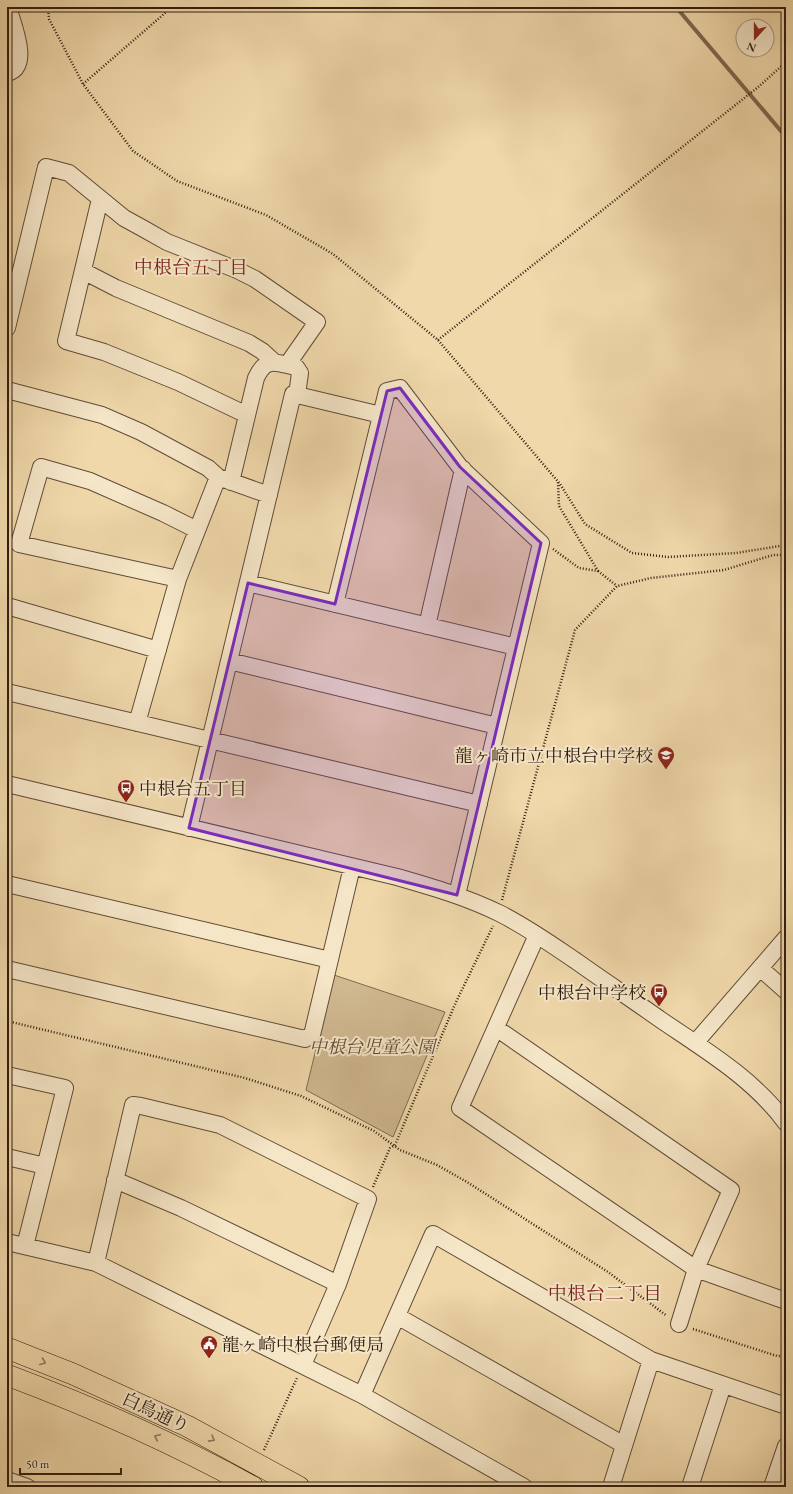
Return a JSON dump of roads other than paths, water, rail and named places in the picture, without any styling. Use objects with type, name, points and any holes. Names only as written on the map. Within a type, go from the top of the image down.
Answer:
[{"type":"main road","name":"白鳥通り","points":[[7,1348],[73,1374],[187,1426],[299,1487]]},
{"type":"main road","name":"白鳥通り","points":[[7,1375],[120,1420],[214,1465],[253,1487]]},
{"type":"street","points":[[7,73],[11,72],[17,65],[20,55],[20,47],[8,7]]},
{"type":"street","points":[[7,328],[46,167],[69,173],[124,218],[167,242],[237,270],[255,279],[317,322],[280,364],[261,368],[256,378],[247,415],[225,479],[197,530],[178,579],[137,723]]},
{"type":"street","points":[[100,199],[66,341],[104,352],[178,382],[247,415]]},
{"type":"street","points":[[83,271],[116,288],[249,343],[280,364],[296,368],[300,373],[297,395]]},
{"type":"street","points":[[335,604],[387,391],[400,388],[463,469],[541,543],[457,894]]},
{"type":"street","points":[[7,390],[102,415],[140,432],[208,468],[225,479],[269,495]]},
{"type":"street","points":[[189,828],[293,394],[381,415]]},
{"type":"street","points":[[178,579],[19,544],[41,467],[90,481],[163,513],[197,530]]},
{"type":"street","points":[[427,626],[463,469]]},
{"type":"street","points":[[248,583],[516,647]]},
{"type":"street","points":[[7,606],[158,650]]},
{"type":"street","points":[[229,662],[497,726]]},
{"type":"street","points":[[7,692],[478,804]]},
{"type":"street","points":[[7,784],[352,867],[457,894],[499,913],[537,934],[695,1043],[743,1078],[761,1094],[786,1123]]},
{"type":"street","points":[[7,969],[305,1039],[312,1035],[352,867]]},
{"type":"street","points":[[7,884],[330,960]]},
{"type":"street","points":[[537,934],[460,1108],[696,1269],[786,1301]]},
{"type":"street","points":[[695,1043],[786,938]]},
{"type":"street","points":[[760,968],[786,991]]},
{"type":"street","points":[[496,1028],[731,1190],[696,1269],[678,1324]]},
{"type":"street","points":[[7,1075],[65,1088],[25,1246]]},
{"type":"street","points":[[96,1263],[133,1106],[142,1106],[220,1125],[368,1199],[338,1284],[303,1365]]},
{"type":"street","points":[[7,1157],[45,1166]]},
{"type":"street","points":[[115,1180],[181,1208],[338,1284]]},
{"type":"street","points":[[362,1395],[433,1234],[651,1360],[786,1406]]},
{"type":"street","points":[[7,1242],[96,1263],[362,1395],[524,1487]]},
{"type":"street","points":[[397,1316],[624,1445]]},
{"type":"street","points":[[611,1487],[651,1360]]},
{"type":"street","points":[[690,1487],[723,1385]]},
{"type":"street","points":[[772,1487],[786,1446]]},
{"type":"street","points":[[7,1480],[27,1487]]},
{"type":"waterway","points":[[676,7],[786,137]]},
{"type":"place","name":"龍ヶ崎市立中根台中学校","points":[[666,770]]},
{"type":"place","name":"中根台五丁目","points":[[126,803]]},
{"type":"place","name":"中根台中学校","points":[[659,1007]]},
{"type":"place","name":"龍ヶ崎中根台郵便局","points":[[209,1359]]},
{"type":"district","name":"中根台五丁目","points":[[191,267]]},
{"type":"district","name":"中根台二丁目","points":[[605,1293]]},
{"type":"park label","name":"中根台児童公園","points":[[372,1046]]}]
